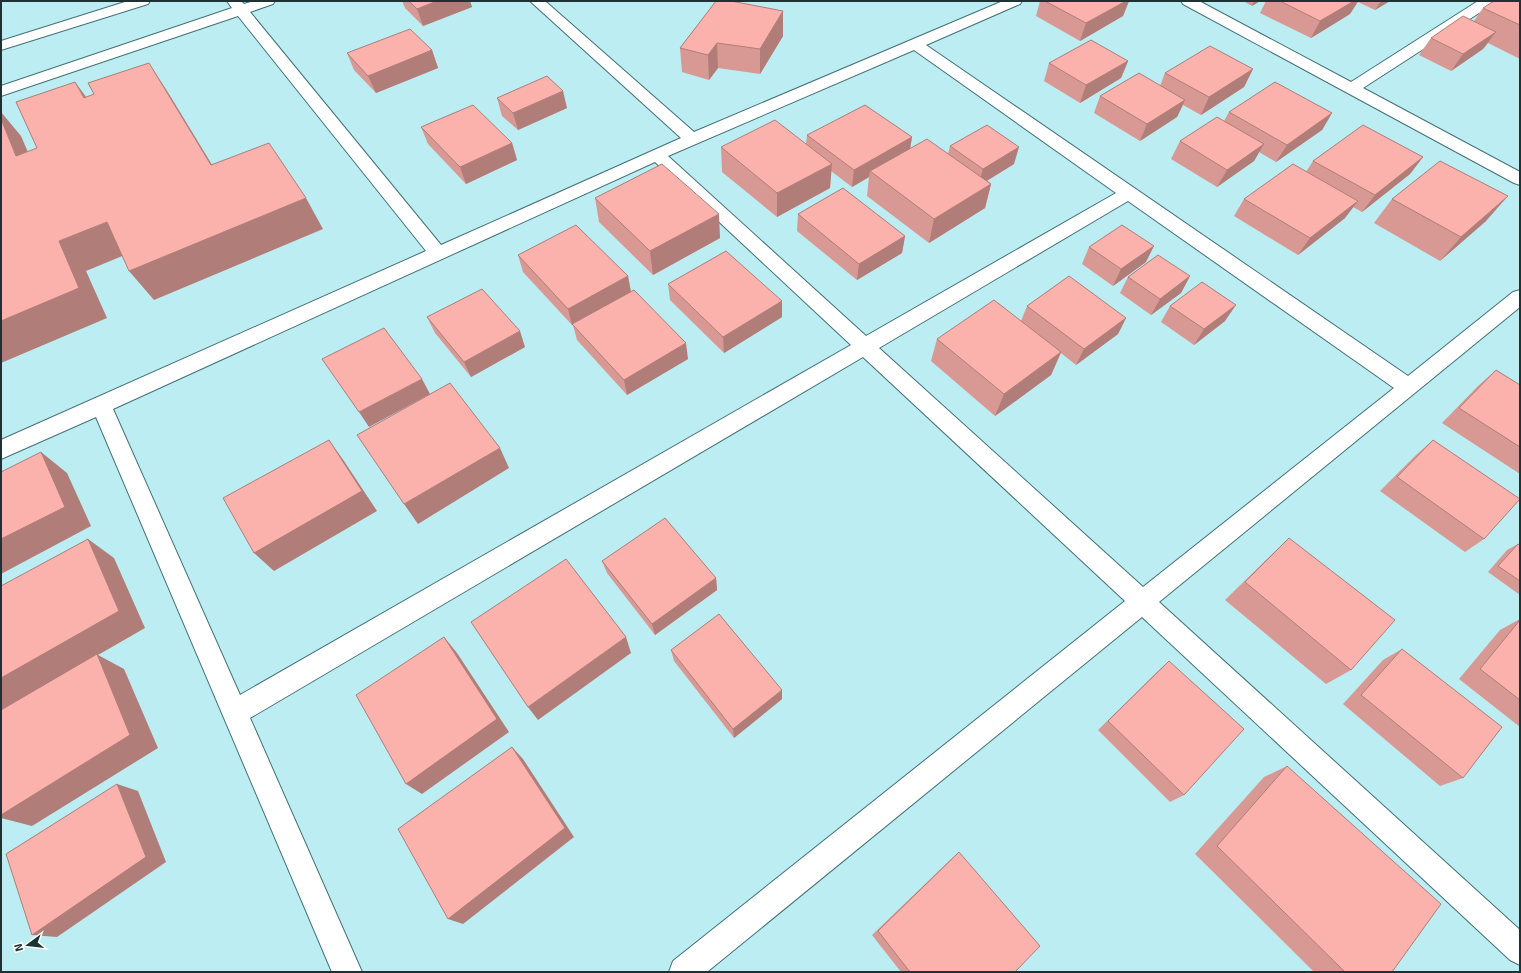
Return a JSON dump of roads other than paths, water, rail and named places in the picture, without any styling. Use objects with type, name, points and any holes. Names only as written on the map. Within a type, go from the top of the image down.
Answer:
[{"type":"street","points":[[1,46],[143,1]]},
{"type":"street","points":[[1,91],[238,5],[268,1]]},
{"type":"street","points":[[537,1],[692,139]]},
{"type":"street","points":[[1,450],[692,139],[1015,1]]},
{"type":"street","points":[[1188,1],[1520,179]]},
{"type":"street","points":[[1351,88],[1485,1]]},
{"type":"street","points":[[238,5],[438,254]]},
{"type":"street","points":[[915,44],[1408,387]]},
{"type":"street","points":[[657,156],[1520,950]]},
{"type":"street","points":[[234,713],[1129,193]]},
{"type":"street","points":[[684,972],[1520,297]]},
{"type":"street","points":[[101,405],[347,972]]}]
